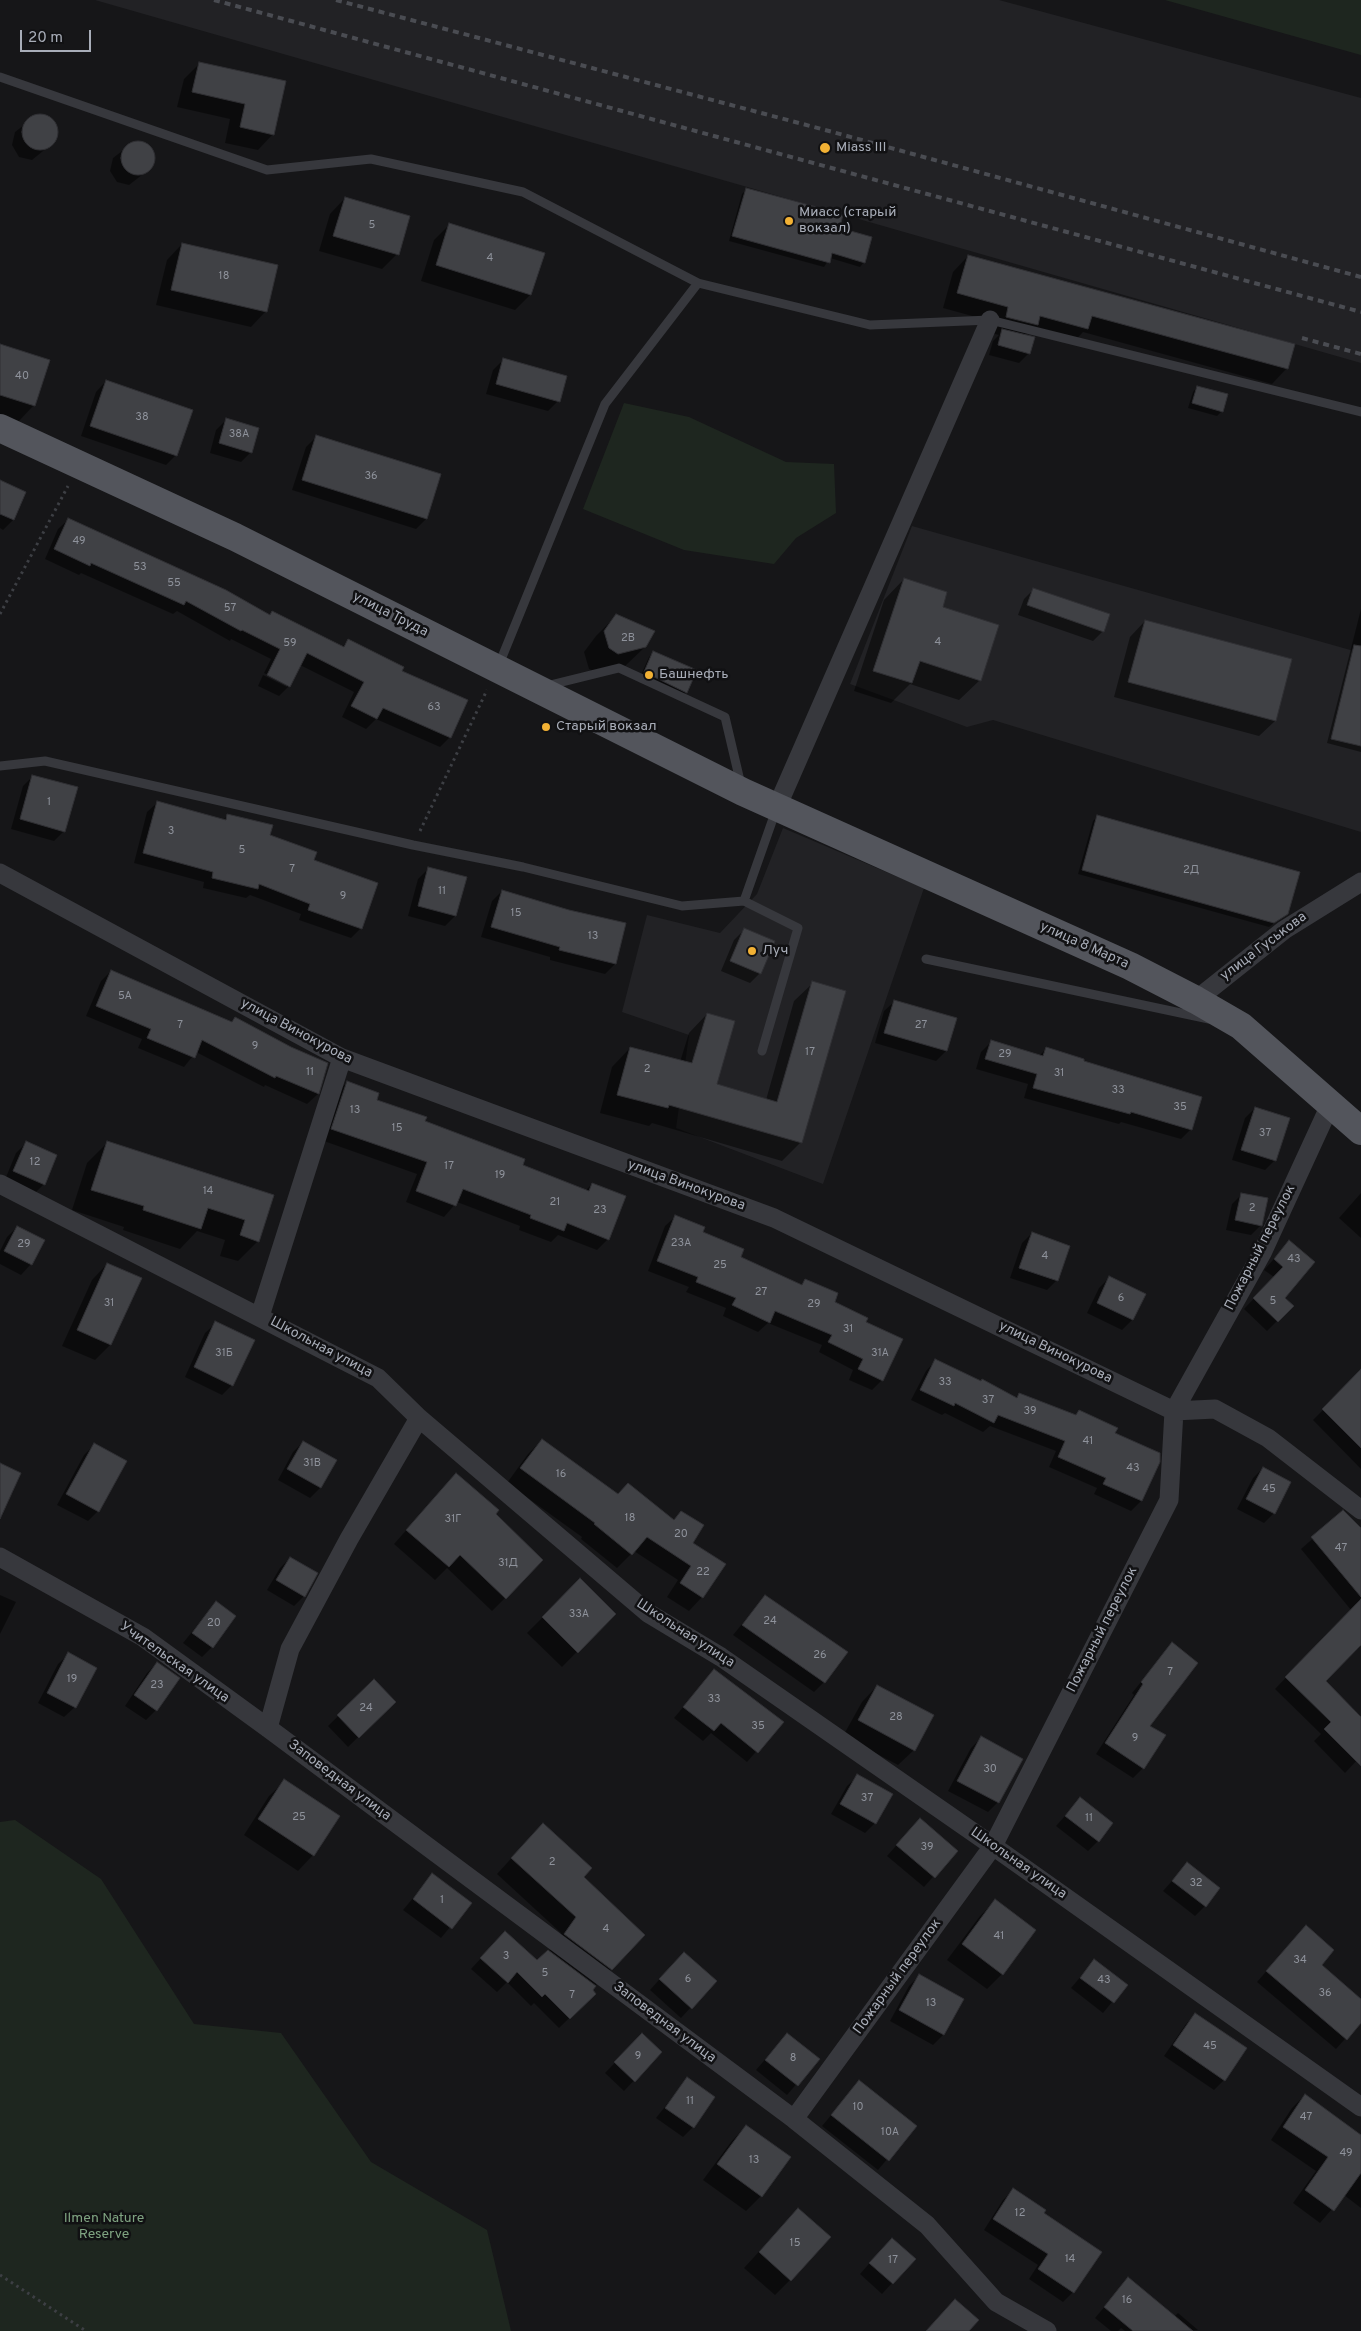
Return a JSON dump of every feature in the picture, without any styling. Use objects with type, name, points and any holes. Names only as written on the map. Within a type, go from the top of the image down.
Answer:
[{"type":"main road","name":"улица Труда","points":[[0,428],[234,537],[743,792],[777,807]]},
{"type":"main road","name":"улица 8 Марта","points":[[777,807],[1130,966],[1196,1000],[1241,1026],[1361,1131]]},
{"type":"street","points":[[777,807],[990,320]]},
{"type":"street","name":"улица Винокурова","points":[[0,872],[342,1058],[774,1218],[1174,1411],[1215,1409],[1268,1438],[1361,1510]]},
{"type":"street","name":"улица Гуськова","points":[[1196,1000],[1284,930],[1361,882]]},
{"type":"street","points":[[260,1316],[342,1058]]},
{"type":"street","name":"Пожарный переулок","points":[[794,2119],[993,1846],[1169,1500],[1174,1411],[1262,1252],[1331,1103]]},
{"type":"street","name":"Школьная улица","points":[[0,1184],[378,1378],[419,1418],[648,1614],[721,1658],[993,1846],[1361,2107]]},
{"type":"street","points":[[268,1728],[290,1648],[349,1539],[419,1418]]},
{"type":"street","name":"Учительская улица","points":[[0,1557],[142,1637],[268,1728]]},
{"type":"street","name":"Заповедная улица","points":[[268,1728],[794,2119],[927,2225],[996,2302],[1046,2331]]},
{"type":"lane","points":[[0,77],[267,170],[371,160],[523,192],[698,283],[870,325],[990,320],[1361,412]]},
{"type":"lane","points":[[497,669],[605,404],[698,283]]},
{"type":"lane","points":[[538,688],[619,668],[724,717],[743,792]]},
{"type":"lane","points":[[0,766],[45,761],[413,845],[523,867],[682,906],[744,901],[798,928],[762,1051]]},
{"type":"lane","points":[[744,901],[777,807]]},
{"type":"lane","points":[[926,959],[1241,1026]]},
{"type":"path","points":[[0,614],[79,466]]},
{"type":"path","points":[[413,845],[497,669]]},
{"type":"path","points":[[0,2275],[86,2331]]},
{"type":"shaded area","points":[[95,0],[999,0],[1361,98],[1361,363]]},
{"type":"shaded area","points":[[912,526],[1361,653],[1361,832],[993,720],[967,727],[850,684]]},
{"type":"shaded area","points":[[783,828],[924,888],[823,1184],[676,1128],[689,1035],[622,1012],[647,915],[720,933],[757,894]]},
{"type":"green space","points":[[1165,0],[1361,0],[1361,55]]},
{"type":"green space","points":[[624,403],[689,417],[786,462],[834,464],[836,513],[796,538],[774,564],[684,550],[583,509]]},
{"type":"green space","name":"Ilmen Nature Reserve","points":[[15,1820],[101,1879],[194,2024],[281,2033],[371,2162],[487,2230],[511,2331],[0,2331],[0,1822]]},
{"type":"building","points":[[199,62],[286,81],[274,135],[240,127],[245,104],[192,92]]},
{"type":"building","points":[[40,114],[52,120],[58,132],[52,144],[40,150],[28,144],[22,132],[28,120]]},
{"type":"building","points":[[138,141],[145,142],[150,146],[154,151],[154,165],[150,170],[145,174],[138,175],[131,174],[126,170],[122,165],[121,158],[122,151],[126,146],[131,142]]},
{"type":"building","name":"Миасс (старый вокзал)","points":[[746,188],[843,214],[840,228],[872,237],[865,263],[832,253],[830,263],[732,236]]},
{"type":"building","points":[[345,197],[410,216],[399,255],[333,236]]},
{"type":"building","points":[[449,223],[545,253],[531,295],[436,265]]},
{"type":"building","points":[[182,243],[278,265],[267,312],[171,290]]},
{"type":"building","points":[[968,255],[1295,344],[1288,369],[1092,316],[1088,329],[1040,316],[1038,325],[1006,317],[1008,307],[957,293]]},
{"type":"building","points":[[1002,329],[1035,337],[1030,354],[998,345]]},
{"type":"building","points":[[0,344],[50,360],[35,406],[0,395]]},
{"type":"building","points":[[503,358],[567,376],[560,402],[496,384]]},
{"type":"building","points":[[106,380],[193,410],[177,456],[90,426]]},
{"type":"building","points":[[1197,386],[1228,394],[1223,412],[1192,403]]},
{"type":"building","points":[[226,418],[259,428],[252,453],[219,443]]},
{"type":"building","points":[[316,435],[441,474],[427,519],[302,480]]},
{"type":"building","points":[[0,480],[26,492],[14,520],[0,514]]},
{"type":"building","points":[[68,518],[226,590],[270,615],[272,611],[344,647],[348,639],[404,667],[402,671],[468,700],[451,738],[383,708],[377,719],[351,706],[364,682],[307,653],[290,687],[267,675],[280,649],[241,631],[186,601],[184,605],[91,563],[90,566],[54,549]]},
{"type":"building","points":[[904,578],[947,592],[943,607],[999,625],[981,681],[920,661],[912,683],[873,671]]},
{"type":"building","points":[[1033,588],[1110,614],[1104,632],[1027,605]]},
{"type":"building","points":[[616,614],[655,631],[646,647],[618,654],[609,648],[604,631]]},
{"type":"building","points":[[1145,620],[1292,659],[1276,721],[1128,682]]},
{"type":"building","points":[[1354,645],[1361,646],[1361,746],[1331,739]]},
{"type":"building","points":[[653,651],[697,670],[687,693],[644,672]]},
{"type":"building","points":[[32,775],[78,787],[65,832],[20,819]]},
{"type":"building","points":[[157,801],[226,820],[227,814],[273,825],[270,835],[317,852],[314,860],[378,883],[362,929],[308,910],[310,904],[259,884],[258,889],[212,878],[213,872],[143,853]]},
{"type":"building","points":[[1097,815],[1300,872],[1288,914],[1274,923],[1082,870]]},
{"type":"building","points":[[428,867],[467,877],[456,916],[418,906]]},
{"type":"building","points":[[502,890],[569,910],[626,923],[616,964],[559,950],[560,947],[491,927]]},
{"type":"building","name":"Луч","points":[[744,928],[775,941],[761,974],[730,961]]},
{"type":"building","points":[[111,970],[232,1022],[235,1017],[291,1047],[328,1063],[319,1094],[276,1076],[275,1078],[202,1040],[195,1058],[147,1038],[151,1029],[96,1006]]},
{"type":"building","points":[[812,981],[846,991],[802,1143],[669,1105],[668,1108],[617,1095],[630,1047],[692,1063],[707,1013],[735,1021],[717,1084],[777,1102]]},
{"type":"building","points":[[894,1000],[957,1018],[947,1051],[884,1033]]},
{"type":"building","points":[[991,1040],[1043,1056],[1046,1047],[1084,1059],[1084,1061],[1202,1097],[1192,1130],[1131,1112],[1130,1114],[1033,1088],[1037,1074],[985,1059]]},
{"type":"building","points":[[347,1081],[379,1093],[377,1100],[427,1117],[425,1121],[525,1159],[523,1165],[589,1191],[592,1183],[626,1196],[609,1240],[567,1223],[564,1231],[530,1218],[531,1215],[463,1189],[456,1206],[416,1191],[427,1162],[331,1129]]},
{"type":"building","points":[[1255,1107],[1290,1118],[1276,1161],[1241,1150]]},
{"type":"building","points":[[26,1141],[57,1155],[45,1185],[13,1171]]},
{"type":"building","points":[[107,1141],[274,1195],[259,1242],[240,1235],[245,1220],[208,1208],[201,1229],[143,1210],[144,1206],[91,1190]]},
{"type":"building","points":[[1241,1193],[1268,1198],[1262,1226],[1235,1220]]},
{"type":"building","points":[[675,1215],[705,1227],[703,1232],[744,1249],[741,1257],[802,1285],[805,1279],[838,1293],[835,1302],[868,1318],[866,1322],[903,1339],[883,1381],[858,1369],[863,1359],[828,1342],[832,1335],[775,1311],[770,1323],[732,1305],[736,1298],[696,1282],[698,1277],[657,1261]]},
{"type":"building","points":[[17,1226],[45,1240],[32,1265],[4,1251]]},
{"type":"building","points":[[1032,1232],[1070,1246],[1058,1281],[1019,1268]]},
{"type":"building","points":[[1289,1240],[1315,1262],[1285,1298],[1294,1306],[1278,1322],[1253,1298],[1283,1267],[1274,1259]]},
{"type":"building","points":[[107,1263],[142,1278],[111,1345],[77,1330]]},
{"type":"building","points":[[1109,1276],[1146,1294],[1133,1320],[1097,1303]]},
{"type":"building","points":[[215,1321],[255,1340],[233,1386],[194,1367]]},
{"type":"building","points":[[935,1359],[981,1381],[982,1379],[1017,1398],[1019,1393],[1076,1415],[1079,1410],[1118,1428],[1115,1433],[1160,1453],[1160,1462],[1142,1501],[1103,1484],[1106,1478],[1058,1457],[1065,1441],[998,1415],[994,1423],[955,1403],[954,1406],[920,1390]]},
{"type":"building","points":[[1361,1369],[1361,1448],[1322,1409]]},
{"type":"building","points":[[542,1439],[618,1494],[628,1483],[674,1520],[681,1511],[704,1525],[693,1543],[726,1564],[703,1598],[680,1583],[691,1566],[647,1537],[632,1555],[595,1523],[520,1468]]},
{"type":"building","points":[[303,1441],[337,1460],[321,1488],[287,1469]]},
{"type":"building","points":[[94,1443],[127,1461],[99,1512],[66,1494]]},
{"type":"building","points":[[0,1463],[21,1473],[0,1519]]},
{"type":"building","points":[[1263,1467],[1291,1482],[1275,1514],[1246,1499]]},
{"type":"building","points":[[456,1473],[499,1510],[496,1514],[543,1560],[506,1599],[460,1555],[449,1567],[406,1530]]},
{"type":"building","points":[[1343,1510],[1361,1528],[1361,1597],[1311,1537]]},
{"type":"building","points":[[290,1557],[318,1573],[305,1597],[276,1580]]},
{"type":"building","points":[[580,1578],[616,1614],[578,1653],[542,1617]]},
{"type":"building","points":[[765,1595],[848,1652],[825,1683],[742,1625]]},
{"type":"building","points":[[1361,1599],[1361,1645],[1326,1681],[1361,1717],[1361,1766],[1324,1729],[1331,1722],[1285,1677]]},
{"type":"building","points":[[216,1601],[236,1616],[213,1648],[192,1633]]},
{"type":"building","points":[[1172,1642],[1198,1663],[1150,1726],[1166,1735],[1144,1769],[1105,1743],[1143,1684],[1141,1682]]},
{"type":"building","points":[[68,1652],[97,1668],[76,1708],[47,1693]]},
{"type":"building","points":[[157,1662],[180,1678],[157,1711],[134,1695]]},
{"type":"building","points":[[714,1669],[784,1722],[758,1753],[721,1723],[714,1731],[683,1707]]},
{"type":"building","points":[[374,1679],[396,1702],[359,1738],[337,1715]]},
{"type":"building","points":[[877,1685],[934,1715],[915,1751],[858,1720]]},
{"type":"building","points":[[981,1736],[1023,1759],[999,1803],[957,1781]]},
{"type":"building","points":[[857,1774],[893,1794],[876,1824],[840,1804]]},
{"type":"building","points":[[284,1779],[340,1816],[314,1856],[258,1819]]},
{"type":"building","points":[[1080,1797],[1113,1823],[1099,1842],[1065,1816]]},
{"type":"building","points":[[920,1818],[958,1851],[935,1878],[896,1845]]},
{"type":"building","points":[[543,1823],[592,1868],[584,1877],[645,1935],[612,1970],[564,1934],[576,1917],[511,1858]]},
{"type":"building","points":[[1187,1862],[1220,1888],[1206,1907],[1172,1881]]},
{"type":"building","points":[[432,1873],[472,1903],[452,1929],[413,1899]]},
{"type":"building","points":[[995,1899],[1036,1930],[1003,1975],[962,1944]]},
{"type":"building","points":[[1306,1925],[1334,1950],[1322,1965],[1361,1999],[1361,2023],[1347,2040],[1266,1971]]},
{"type":"building","points":[[505,1931],[537,1960],[548,1950],[596,1986],[593,1990],[596,1994],[570,2019],[545,1994],[542,1997],[517,1972],[508,1983],[480,1958]]},
{"type":"building","points":[[684,1952],[717,1981],[692,2009],[659,1979]]},
{"type":"building","points":[[1094,1959],[1128,1985],[1114,2003],[1080,1978]]},
{"type":"building","points":[[919,1974],[964,1999],[944,2035],[899,2010]]},
{"type":"building","points":[[1195,2013],[1247,2048],[1225,2081],[1173,2045]]},
{"type":"building","points":[[642,2033],[662,2052],[635,2082],[614,2062]]},
{"type":"building","points":[[787,2033],[820,2059],[798,2086],[765,2060]]},
{"type":"building","points":[[687,2077],[715,2097],[694,2128],[665,2108]]},
{"type":"building","points":[[859,2080],[917,2126],[889,2161],[831,2115]]},
{"type":"building","points":[[1305,2094],[1361,2135],[1361,2173],[1334,2211],[1305,2190],[1328,2157],[1283,2127]]},
{"type":"building","points":[[746,2125],[791,2157],[762,2197],[717,2164]]},
{"type":"building","points":[[1013,2188],[1046,2210],[1044,2213],[1102,2252],[1074,2293],[1038,2269],[1048,2254],[993,2219]]},
{"type":"building","points":[[798,2208],[831,2237],[791,2281],[759,2252]]},
{"type":"building","points":[[892,2238],[916,2259],[893,2284],[869,2263]]},
{"type":"building","points":[[1128,2277],[1193,2331],[1133,2331],[1104,2307]]},
{"type":"building","points":[[955,2299],[979,2320],[969,2331],[926,2331]]},
{"type":"railway","points":[[214,0],[1361,312]]},
{"type":"railway","points":[[336,0],[829,131],[1361,277]]},
{"type":"railway","points":[[1302,338],[1361,354]]},
{"type":"place","name":"Miass III","points":[[825,148]]},
{"type":"place","name":"Миасс (старый вокзал)","points":[[789,221]]},
{"type":"place","name":"Башнефть","points":[[649,675]]},
{"type":"place","name":"Старый вокзал","points":[[546,727]]},
{"type":"place","name":"Луч","points":[[752,951]]}]
